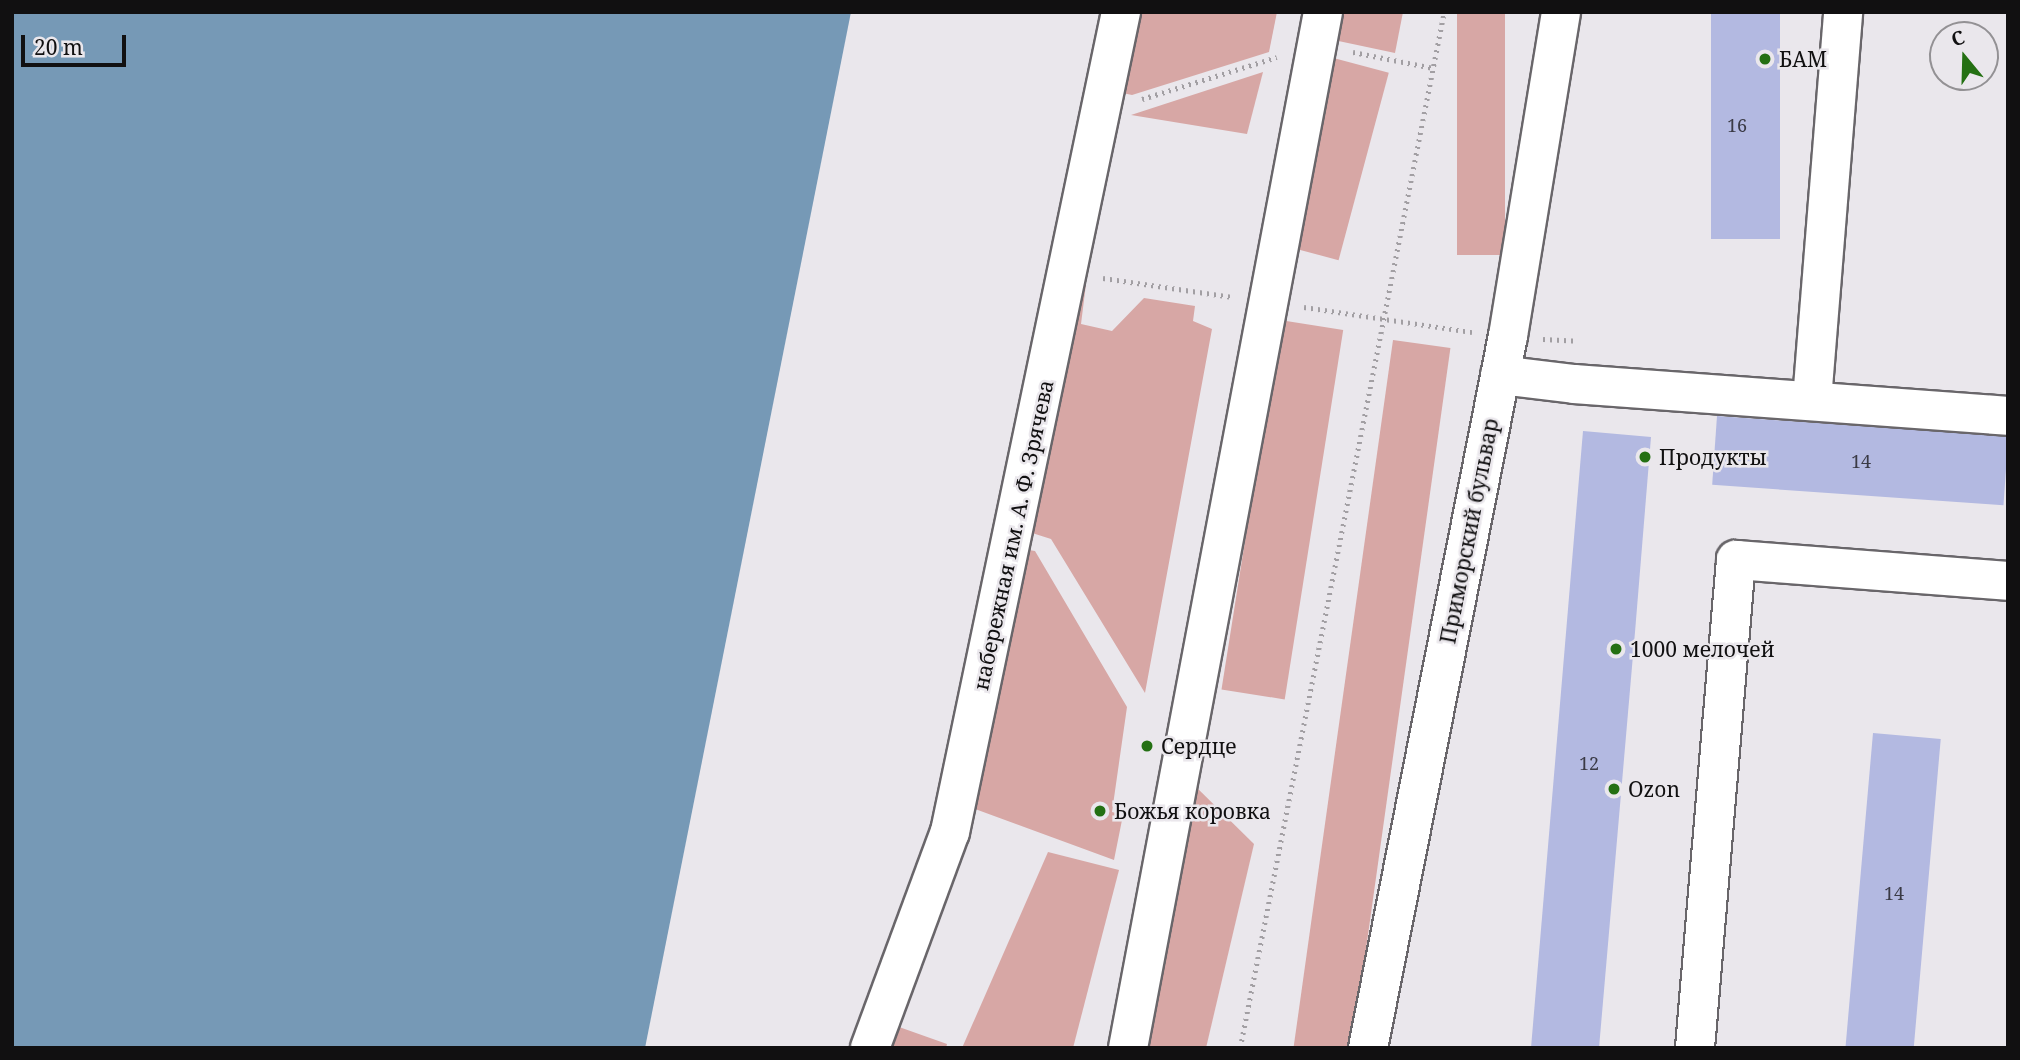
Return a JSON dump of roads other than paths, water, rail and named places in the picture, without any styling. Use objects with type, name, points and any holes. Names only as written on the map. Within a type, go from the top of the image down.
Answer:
[{"type":"street","name":"набережная им. А. Ф. Зрячева","points":[[870,1048],[950,832],[1121,12]]},
{"type":"street","name":"Приморский бульвар","points":[[1368,1048],[1508,335],[1560,12]]},
{"type":"street","points":[[1812,400],[1843,12]]},
{"type":"street","points":[[1128,1048],[1271,303],[1320,29]]},
{"type":"street","points":[[1500,375],[1574,384],[2008,416]]},
{"type":"street","points":[[1695,1048],[1736,561],[2008,581]]},
{"type":"water","points":[[12,12],[851,12],[645,1048],[12,1048]]},
{"type":"place","name":"БАМ","points":[[1765,59]]},
{"type":"place","name":"Продукты","points":[[1645,457]]},
{"type":"place","name":"1000 мелочей","points":[[1616,649]]},
{"type":"place","name":"Сердце","points":[[1147,746]]},
{"type":"place","name":"Ozon","points":[[1614,789]]},
{"type":"place","name":"Божья коровка","points":[[1100,811]]}]
